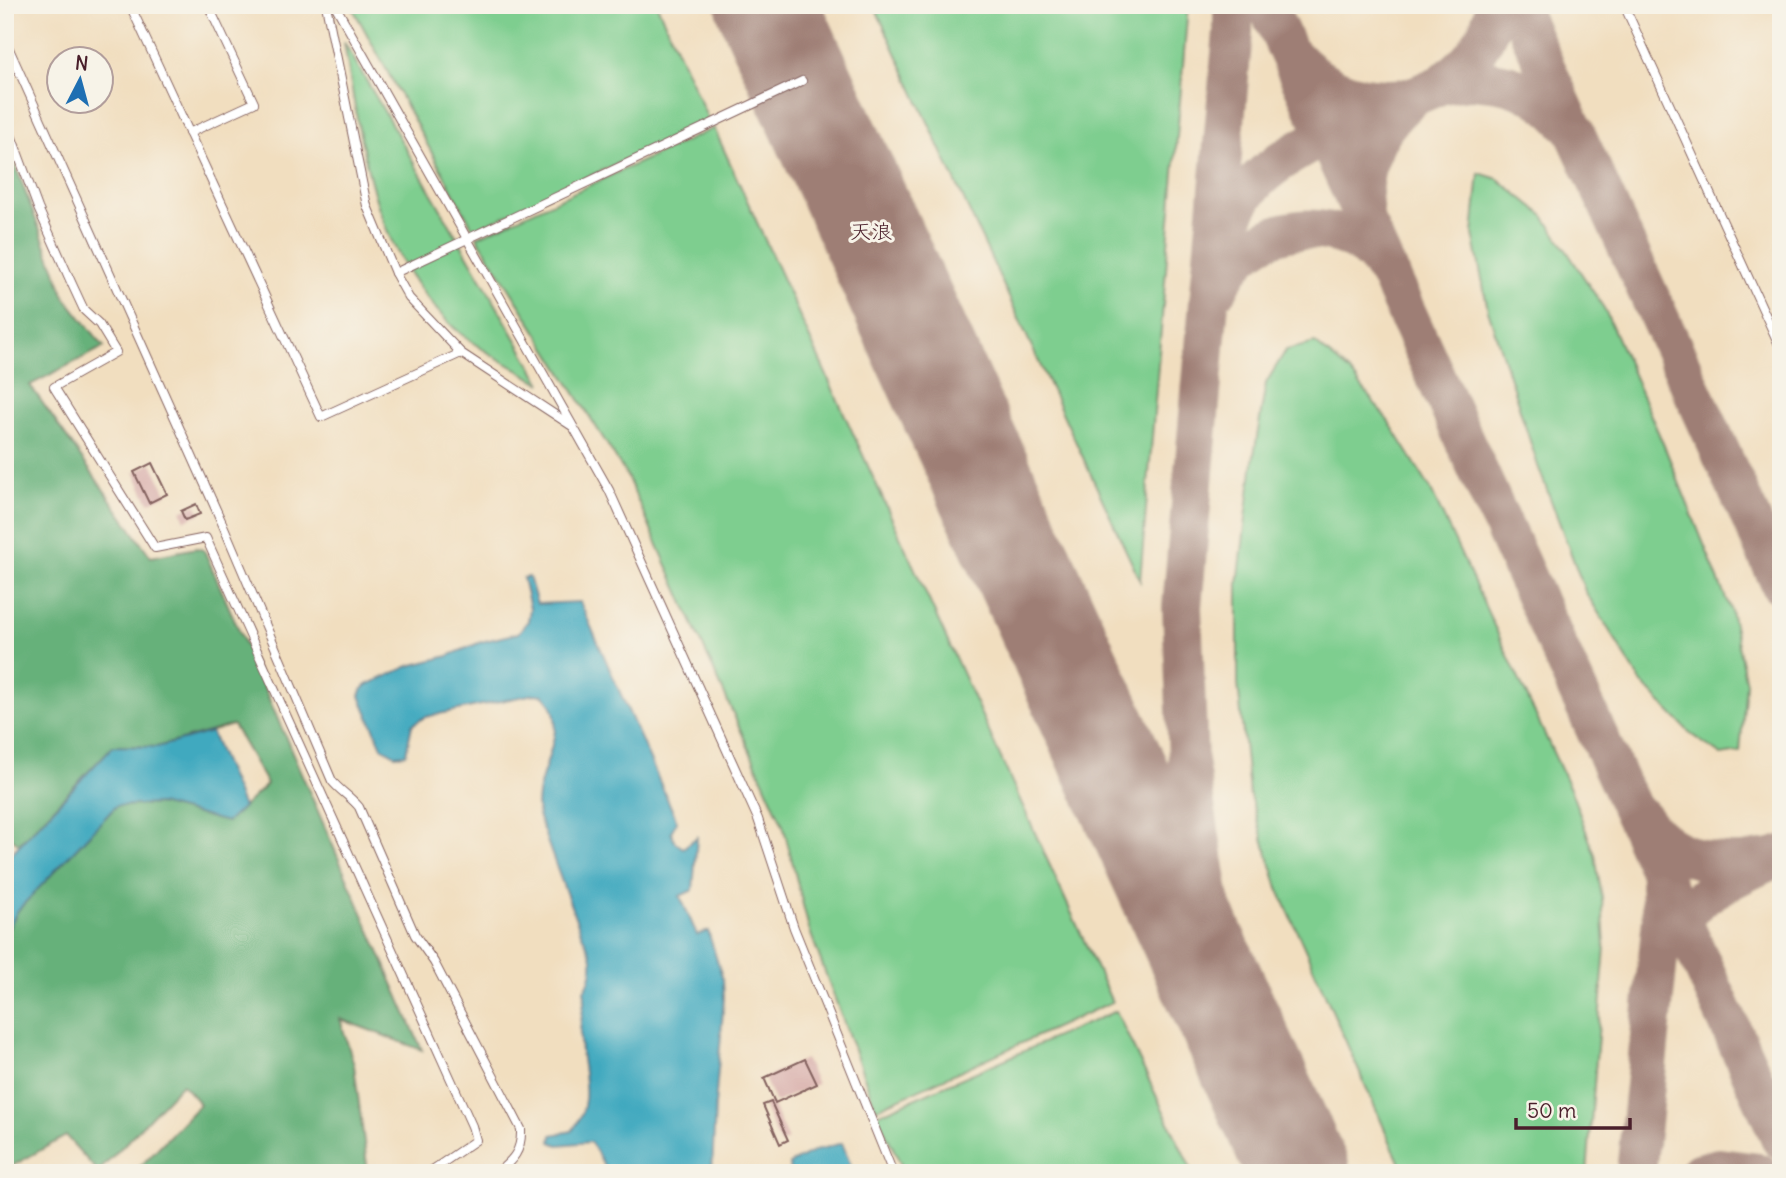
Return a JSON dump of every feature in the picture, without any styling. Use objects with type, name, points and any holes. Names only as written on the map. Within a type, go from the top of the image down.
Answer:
[{"type":"lane","points":[[130,5],[321,417],[461,353]]},
{"type":"lane","points":[[189,133],[254,103],[208,5]]},
{"type":"lane","points":[[326,5],[368,206],[394,273],[409,298],[461,353],[575,428]]},
{"type":"lane","points":[[335,5],[609,490],[758,818],[794,928],[893,1173]]},
{"type":"lane","points":[[1624,5],[1781,349]]},
{"type":"lane","points":[[5,40],[223,525],[332,781],[359,807],[415,936],[434,962],[521,1129],[522,1143],[517,1154],[497,1173]]},
{"type":"lane","points":[[394,273],[802,80]]},
{"type":"lane","points":[[5,119],[38,208],[84,310],[99,324],[116,352],[54,387],[155,548],[206,538],[472,1126],[476,1140],[428,1173]]},
{"type":"green space","points":[[351,5],[657,5],[709,121],[474,230]]},
{"type":"green space","points":[[874,5],[1188,5],[1140,581]]},
{"type":"green space","points":[[344,42],[542,384],[480,348],[457,331],[426,297],[407,269],[384,224],[373,189],[358,127]]},
{"type":"green space","points":[[714,128],[1112,1002],[876,1109],[809,929],[783,825],[627,476],[477,237]]},
{"type":"green space","points":[[5,138],[65,297],[104,347],[30,385],[151,557],[196,548],[204,550],[422,1050],[340,1019],[354,1065],[368,1173],[134,1173],[200,1104],[182,1084],[98,1172],[66,1136],[5,1170],[5,935],[18,910],[116,806],[159,804],[227,822],[267,784],[233,725],[157,747],[113,746],[19,844],[5,833]]},
{"type":"green space","points":[[1479,173],[1498,179],[1544,216],[1605,310],[1731,611],[1746,683],[1740,752],[1721,755],[1692,735],[1641,682],[1585,591],[1538,466],[1488,310],[1473,234]]},
{"type":"green space","points":[[1315,343],[1350,372],[1389,422],[1430,488],[1571,791],[1595,855],[1602,898],[1605,947],[1587,1173],[1404,1173],[1278,888],[1249,793],[1238,684],[1238,584],[1253,461],[1266,383],[1286,350]]},
{"type":"green space","points":[[1116,1011],[1193,1173],[905,1173],[877,1115]]},
{"type":"water","points":[[529,577],[537,604],[580,602],[677,821],[671,832],[675,842],[683,848],[697,837],[693,890],[680,896],[697,935],[708,931],[723,980],[724,998],[712,1173],[607,1173],[590,1142],[558,1145],[551,1142],[552,1135],[572,1131],[583,1109],[585,1087],[580,1030],[584,990],[590,978],[592,963],[591,954],[539,818],[539,788],[554,738],[555,722],[553,708],[544,695],[534,694],[425,717],[412,725],[406,754],[395,755],[382,747],[360,696],[367,685],[409,666],[448,656],[481,642],[518,633],[528,621],[530,608],[523,578]]},
{"type":"water","points":[[211,732],[243,807],[227,822],[159,804],[116,806],[18,910],[5,935],[5,860],[113,746],[157,747]]},
{"type":"water","points":[[842,1143],[854,1173],[790,1173],[789,1164],[815,1151]]},
{"type":"building","points":[[152,463],[167,494],[149,503],[134,472]]},
{"type":"building","points":[[196,504],[200,514],[185,520],[181,511]]},
{"type":"building","points":[[805,1059],[817,1084],[775,1103],[764,1078]]},
{"type":"building","points":[[771,1102],[788,1140],[780,1144],[763,1105]]},
{"type":"taxiway","points":[[1233,5],[1233,32],[1182,607],[1188,761],[1209,894],[1243,1049]]},
{"type":"taxiway","points":[[1267,5],[1781,1139]]},
{"type":"taxiway","points":[[1224,243],[1243,199],[1268,171],[1313,142],[1440,85],[1468,61],[1483,41],[1495,5]]},
{"type":"taxiway","points":[[1517,5],[1781,585]]},
{"type":"taxiway","points":[[1292,55],[1316,77],[1343,91],[1373,98],[1405,98]]},
{"type":"taxiway","points":[[1440,85],[1475,80],[1509,84],[1539,98],[1566,122]]},
{"type":"taxiway","points":[[1364,215],[1363,183],[1370,153],[1385,126],[1407,102]]},
{"type":"taxiway","points":[[1219,288],[1232,266],[1250,249],[1272,237],[1295,230],[1320,230],[1343,236],[1365,248],[1383,266]]},
{"type":"taxiway","points":[[1640,816],[1658,837],[1693,857],[1720,863],[1761,860]]},
{"type":"taxiway","points":[[1670,940],[1677,924],[1701,898],[1781,855]]},
{"type":"taxiway","points":[[1636,1173],[1662,919],[1660,885]]},
{"type":"taxiway","points":[[1699,1173],[1719,1168],[1759,1173]]},
{"type":"runway","points":[[767,5],[1299,1173]]},
{"type":"district","name":"天浪","points":[[871,231]]}]
